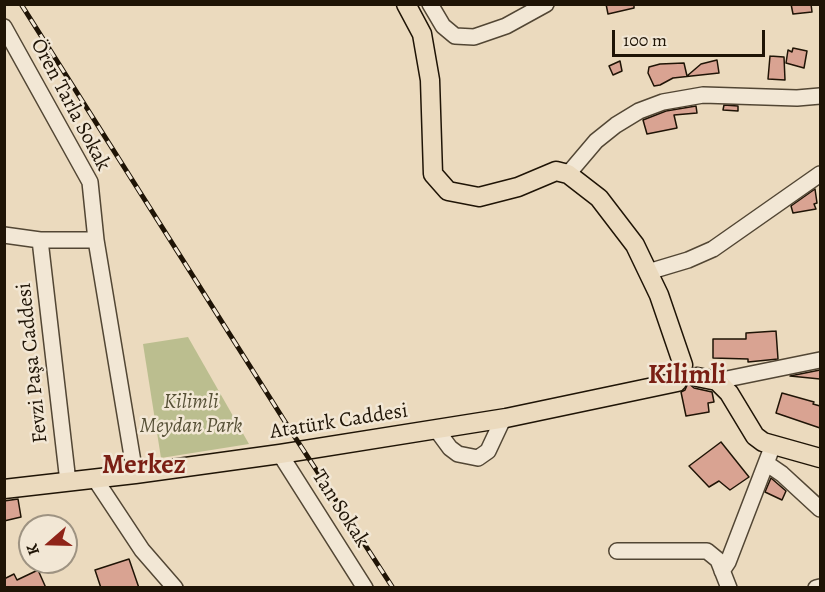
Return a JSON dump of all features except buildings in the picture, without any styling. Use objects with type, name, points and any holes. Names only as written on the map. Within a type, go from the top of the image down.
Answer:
[{"type":"main road","points":[[409,5],[422,34],[430,80],[433,174],[448,191],[479,197],[518,187],[556,171],[568,174],[599,198],[634,245],[659,295],[690,371],[717,381],[729,393],[755,436],[763,442],[820,458]]},
{"type":"main road","name":"Atatürk Caddesi","points":[[4,489],[280,454],[534,414],[677,382],[676,371],[690,371]]},
{"type":"street","points":[[430,4],[444,26],[455,36],[474,37],[506,26],[546,4]]},
{"type":"street","name":"Ören Tarla Sokak","points":[[4,27],[90,182],[96,240],[135,474]]},
{"type":"street","points":[[568,174],[592,146],[616,125],[639,111],[663,102],[703,96],[797,98],[820,96]]},
{"type":"street","points":[[648,272],[688,260],[713,249],[820,174]]},
{"type":"street","points":[[4,235],[40,240],[96,240]]},
{"type":"street","name":"Fevzi Paşa Caddesi","points":[[40,240],[68,482]]},
{"type":"street","points":[[717,381],[820,360]]},
{"type":"street","points":[[436,429],[450,448],[458,454],[478,458],[488,451],[503,418]]},
{"type":"street","points":[[722,571],[728,562],[773,445]]},
{"type":"street","name":"Tan Sokak","points":[[280,454],[365,588]]},
{"type":"street","points":[[766,463],[820,508]]},
{"type":"street","points":[[95,479],[142,550],[175,588]]},
{"type":"street","points":[[617,551],[702,550],[715,556],[729,588]]},
{"type":"green space","name":"Kilimli Meydan Park","points":[[188,337],[249,444],[161,458],[143,344]]},
{"type":"railway","points":[[21,4],[393,588]]},
{"type":"district","name":"Kilimli","points":[[687,376]]},
{"type":"district","name":"Merkez","points":[[144,466]]}]
